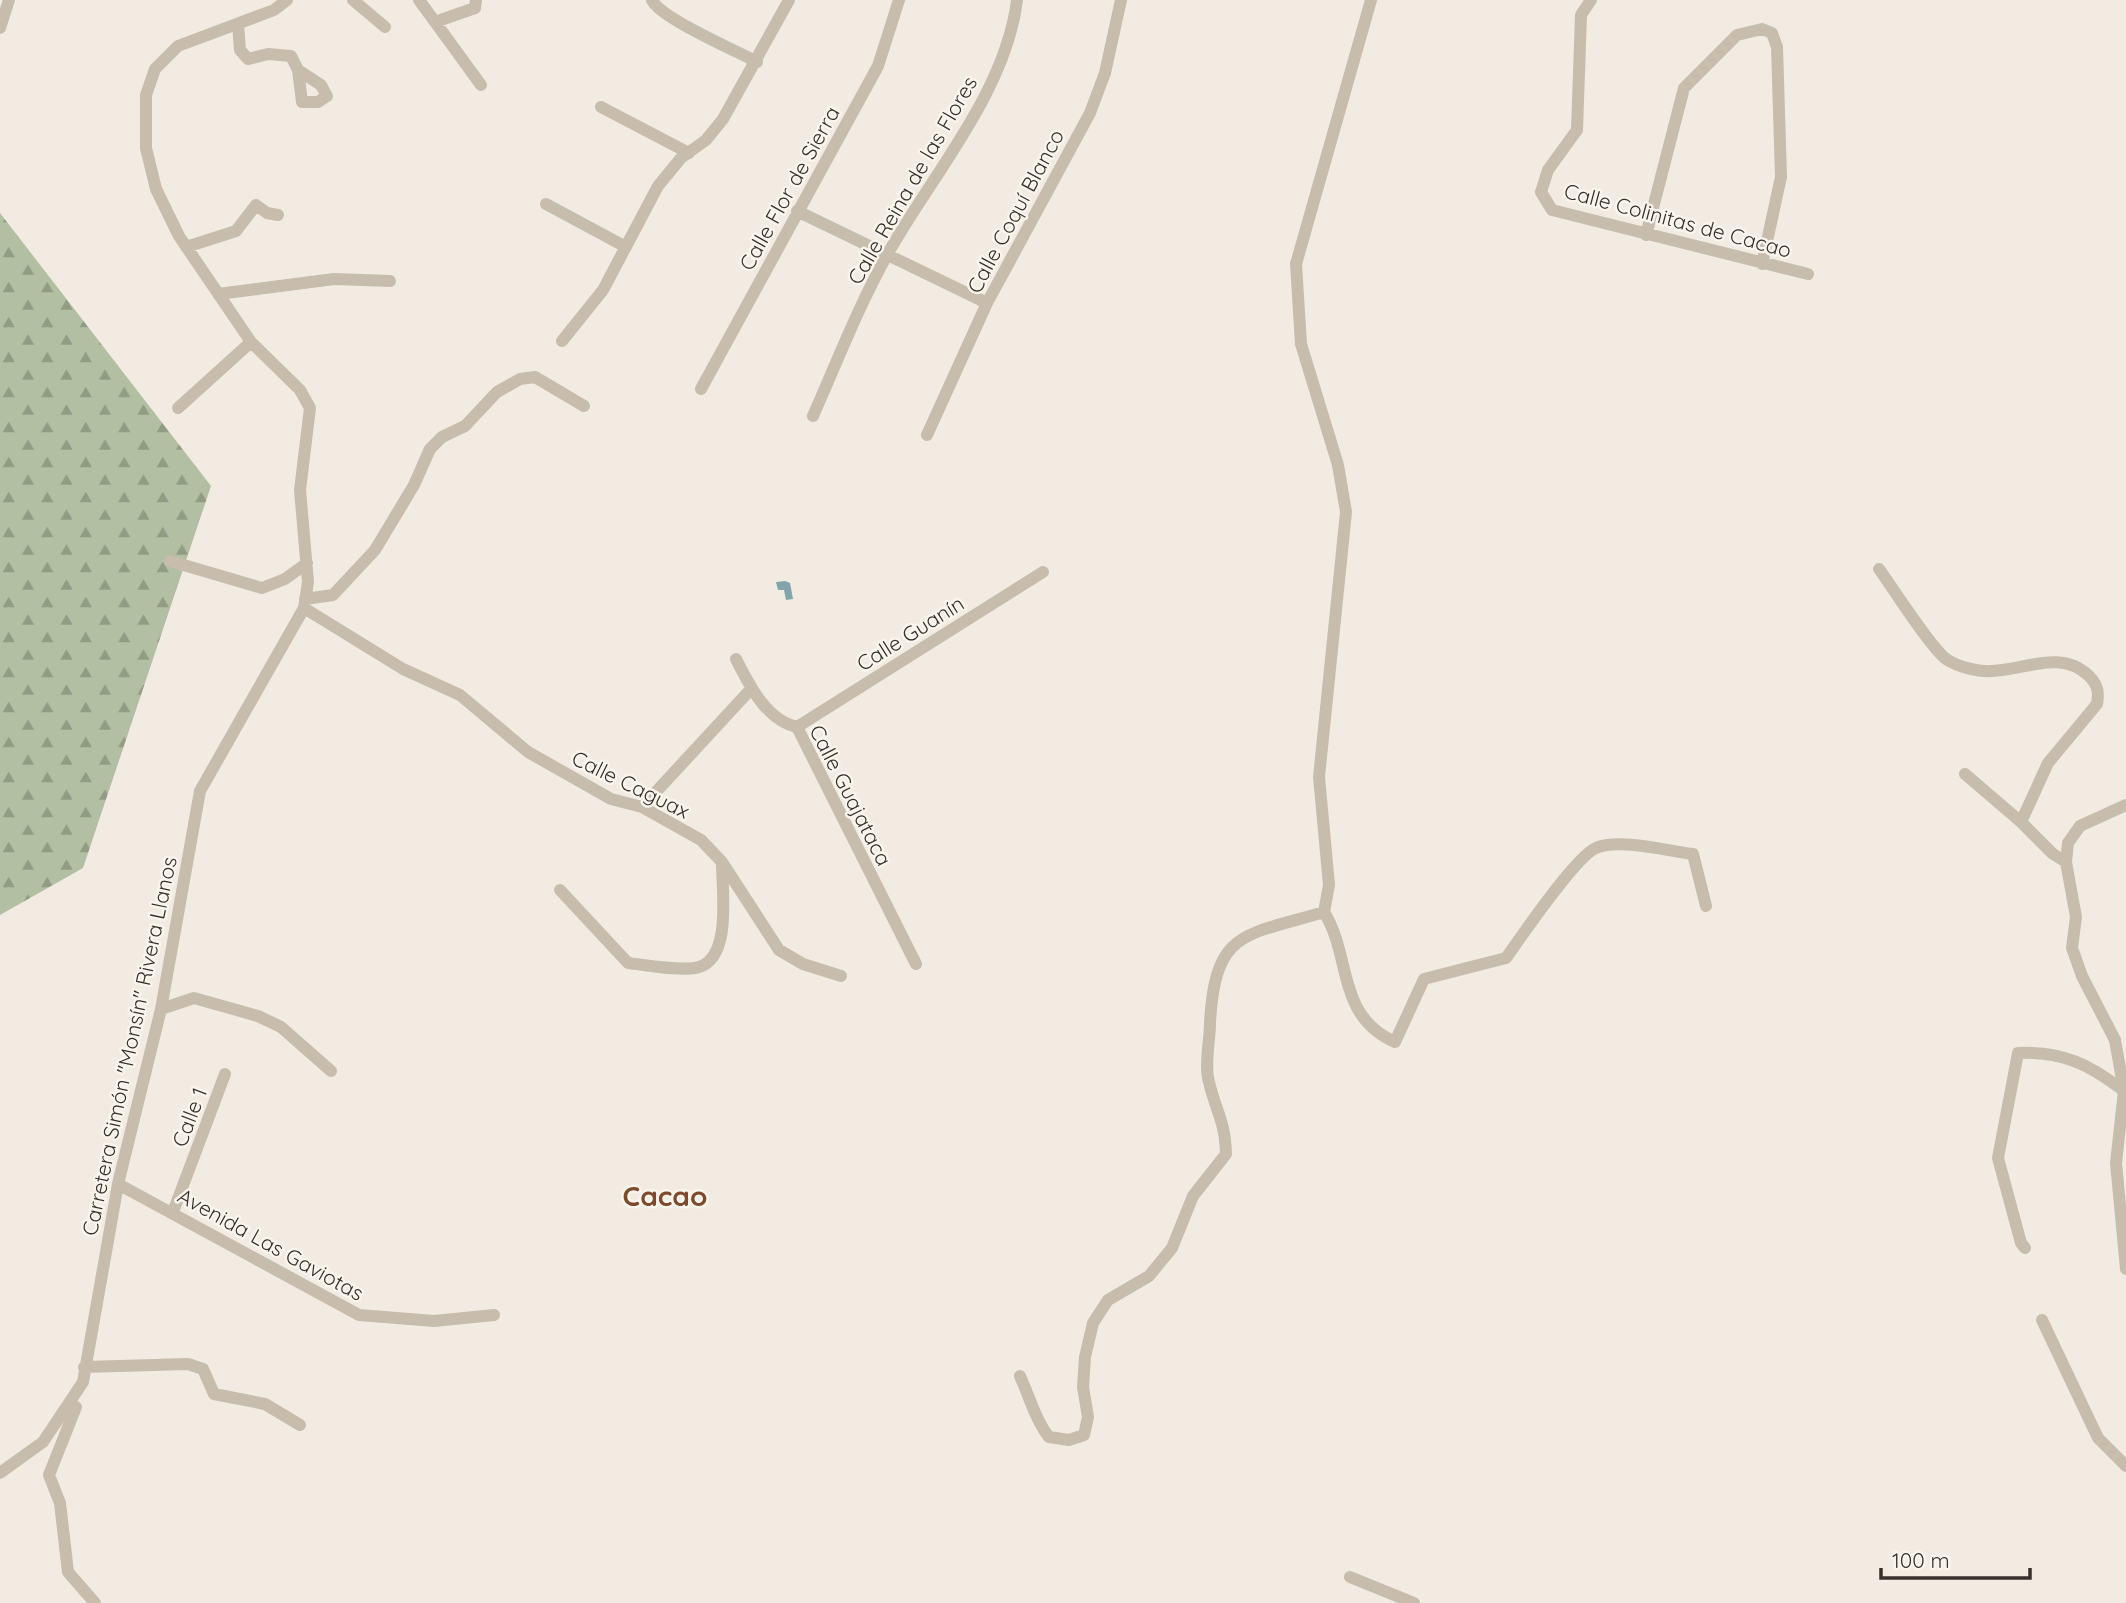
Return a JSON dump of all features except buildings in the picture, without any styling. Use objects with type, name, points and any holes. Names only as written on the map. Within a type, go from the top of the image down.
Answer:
[{"type":"street","points":[[0,28],[9,0]]},
{"type":"street","name":"Carretera Simón \"Monsín\" Rivera Llanos","points":[[0,1474],[43,1442],[84,1388],[84,1367],[118,1184],[161,1009],[200,792],[305,603],[307,563],[300,490],[310,408],[300,390],[251,342],[186,247],[156,189],[146,148],[146,95],[155,69],[178,46],[274,10],[287,0]]},
{"type":"street","points":[[353,0],[385,27]]},
{"type":"street","points":[[419,0],[481,85]]},
{"type":"street","points":[[435,22],[475,8],[476,0]]},
{"type":"street","points":[[652,0],[654,6],[678,21],[757,62]]},
{"type":"street","points":[[562,341],[603,290],[658,186],[689,153],[706,140],[723,119],[789,0]]},
{"type":"street","name":"Calle Flor de Sierra","points":[[701,389],[878,66],[899,0]]},
{"type":"street","name":"Calle Reina de las Flores","points":[[813,416],[866,296],[888,254],[992,84],[1015,22],[1017,0]]},
{"type":"street","name":"Calle Coquí Blanco","points":[[927,435],[986,303],[1090,113],[1105,73],[1121,0]]},
{"type":"street","points":[[1371,0],[1296,264],[1301,344],[1338,465],[1346,512],[1319,777],[1329,885],[1324,912],[1336,931],[1346,989],[1376,1034],[1395,1042],[1424,979],[1506,958],[1551,897],[1595,848],[1615,844],[1693,854],[1706,906]]},
{"type":"street","name":"Calle Colinitas de Cacao","points":[[1591,0],[1581,15],[1577,130],[1548,170],[1541,192],[1552,210],[1808,274]]},
{"type":"street","points":[[238,24],[240,50],[248,59],[268,54],[291,56],[298,70]]},
{"type":"street","points":[[1646,234],[1684,88],[1737,35],[1762,29],[1772,33],[1777,47],[1781,177],[1762,264]]},
{"type":"street","points":[[601,107],[689,153]]},
{"type":"street","points":[[546,204],[626,247]]},
{"type":"street","points":[[186,247],[236,231],[256,205],[267,213],[278,215]]},
{"type":"street","points":[[797,211],[986,303]]},
{"type":"street","points":[[218,294],[334,279],[390,281]]},
{"type":"street","points":[[177,408],[251,342]]},
{"type":"street","points":[[305,603],[332,595],[375,551],[414,485],[430,449],[442,437],[465,426],[497,392],[520,379],[535,377],[584,406]]},
{"type":"street","points":[[170,561],[262,588],[285,579],[307,563]]},
{"type":"street","points":[[1879,569],[1945,658],[1976,670],[1991,671],[2053,661],[2066,662],[2081,668],[2095,683],[2099,693],[2097,704],[2048,763],[2021,822]]},
{"type":"street","name":"Calle Guanín","points":[[797,727],[1043,572]]},
{"type":"street","name":"Calle Caguax","points":[[305,603],[403,669],[460,695],[528,752],[611,799],[642,807],[701,840],[722,862],[779,950],[803,964],[841,976]]},
{"type":"street","name":"Calle Guajataca","points":[[736,659],[751,689],[782,724],[797,727],[916,964]]},
{"type":"street","points":[[642,807],[751,689]]},
{"type":"street","points":[[1965,774],[2021,822],[2053,854],[2066,862]]},
{"type":"street","points":[[2126,805],[2080,826],[2068,843],[2066,862],[2076,917],[2071,948],[2082,976],[2115,1040],[2124,1091],[2116,1163],[2126,1269]]},
{"type":"street","points":[[560,890],[628,964],[696,968],[712,961],[722,943],[722,862]]},
{"type":"street","points":[[1020,1376],[1037,1411],[1041,1427],[1049,1437],[1069,1440],[1084,1435],[1088,1416],[1083,1387],[1085,1357],[1093,1322],[1108,1300],[1149,1276],[1172,1248],[1193,1196],[1226,1154],[1225,1125],[1208,1080],[1212,984],[1221,960],[1243,936],[1324,912]]},
{"type":"street","points":[[161,1009],[194,998],[258,1016],[281,1027],[331,1071]]},
{"type":"street","points":[[2025,1248],[2021,1243],[1998,1158],[2018,1053],[2048,1052],[2058,1055],[2096,1069],[2124,1091]]},
{"type":"street","name":"Calle 1","points":[[173,1212],[225,1074]]},
{"type":"street","name":"Avenida Las Gaviotas","points":[[118,1184],[173,1212],[322,1298],[359,1315],[434,1321],[494,1315]]},
{"type":"street","points":[[2042,1321],[2098,1438],[2126,1466]]},
{"type":"street","points":[[84,1367],[188,1364],[203,1369],[214,1394],[265,1404],[300,1425]]},
{"type":"street","points":[[84,1388],[69,1419],[49,1475],[60,1503],[68,1572],[96,1603]]},
{"type":"street","points":[[1350,1577],[1414,1603]]},
{"type":"green space","points":[[0,213],[211,486],[83,868],[0,915]]},
{"type":"water","points":[[776,582],[790,583],[793,599],[786,600],[784,590],[778,590]]},
{"type":"district","name":"Cacao","points":[[665,1195]]}]
